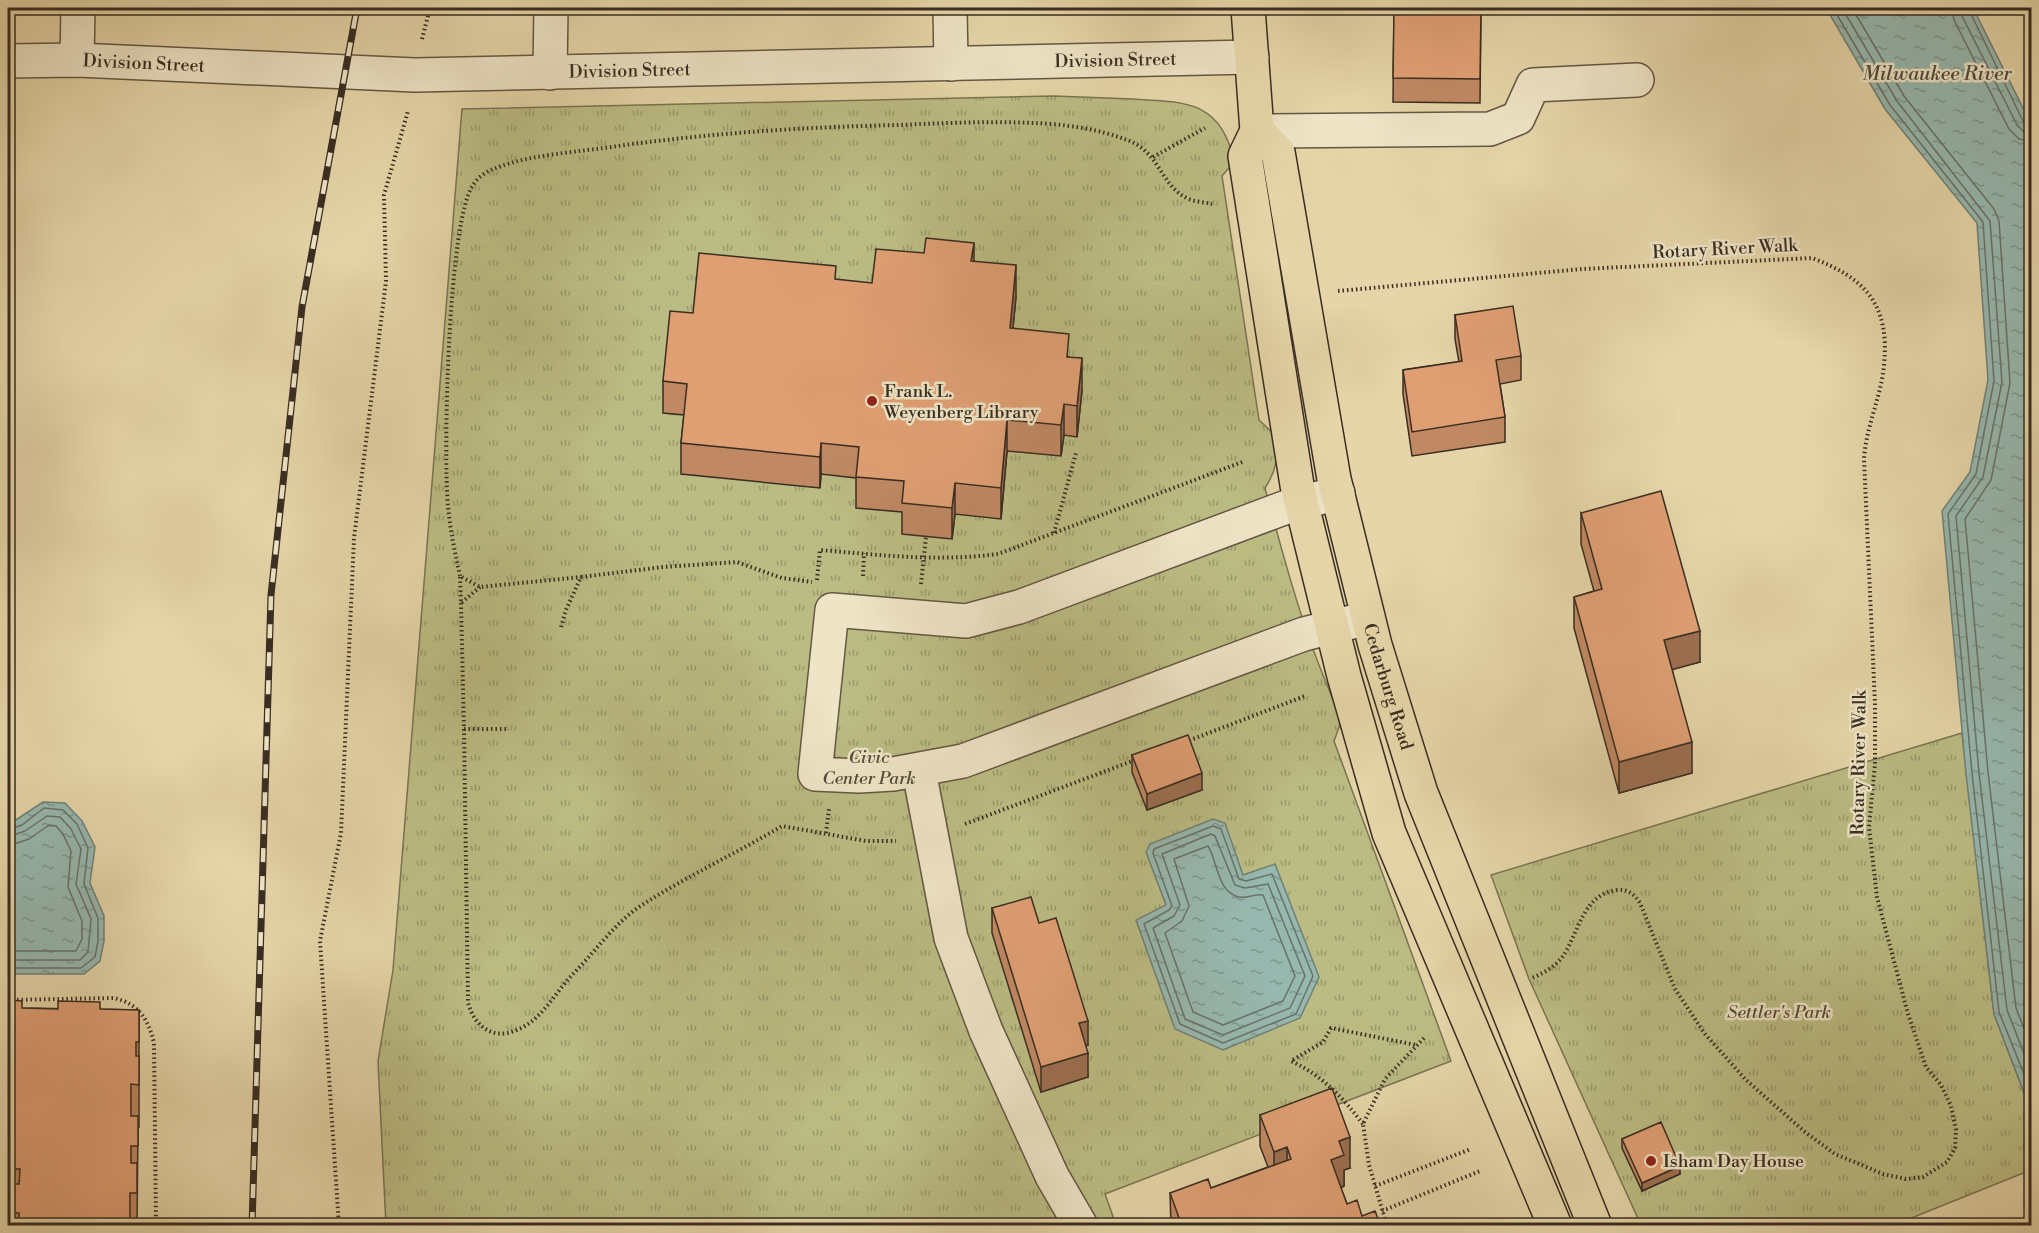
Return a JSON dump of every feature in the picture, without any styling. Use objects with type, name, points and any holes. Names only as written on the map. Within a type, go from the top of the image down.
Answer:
[{"type":"main road","name":"Cedarburg Road","points":[[1248,8],[1257,131],[1245,156],[1301,502],[1332,627],[1389,833],[1555,1226]]},
{"type":"main road","name":"Cedarburg Road","points":[[1257,131],[1278,152],[1338,493],[1368,618],[1422,794],[1595,1226]]},
{"type":"street","points":[[77,60],[78,8]]},
{"type":"street","points":[[550,73],[551,8]]},
{"type":"street","points":[[950,8],[951,64]]},
{"type":"street","name":"Division Street","points":[[8,61],[77,60],[415,75],[1252,57]]},
{"type":"street","points":[[1257,131],[1490,129],[1518,118],[1533,84],[1636,80]]},
{"type":"street","points":[[1338,493],[1301,502],[1019,607],[966,621],[832,610],[815,774],[859,776],[919,771],[963,761],[1304,634],[1368,618]]},
{"type":"street","points":[[919,771],[951,938],[986,1031],[1052,1176],[1081,1226]]},
{"type":"path","points":[[420,47],[430,8]]},
{"type":"path","points":[[339,1226],[320,941],[341,833],[354,537],[386,281],[384,195],[409,107]]},
{"type":"path","points":[[899,841],[866,841],[782,826],[638,908],[610,934],[535,1019],[512,1032],[498,1034],[479,1024],[471,1015],[468,1002],[460,576],[448,507],[446,473],[452,325],[464,210],[472,186],[483,175],[497,168],[520,162],[698,135],[924,124],[1036,123],[1065,126],[1127,140],[1149,152],[1169,184],[1187,198],[1212,204]]},
{"type":"path","points":[[1153,157],[1205,128]]},
{"type":"path","name":"Rotary River Walk","points":[[1334,291],[1582,270],[1812,258],[1841,270],[1860,283],[1874,301],[1882,329],[1884,365],[1865,443],[1864,459],[1875,704],[1875,764],[1869,827],[1877,897],[1886,937],[1926,1067],[1941,1084],[1951,1106],[1956,1130],[1955,1148],[1947,1162],[1934,1172],[1923,1177],[1906,1179],[1883,1174],[1835,1154],[1805,1132],[1746,1080],[1705,1034],[1675,989],[1640,903],[1633,894],[1623,889],[1609,891],[1594,899],[1584,913],[1562,957],[1544,973],[1529,979]]},
{"type":"path","points":[[1054,533],[1076,453]]},
{"type":"path","points":[[461,603],[480,587],[663,567],[737,562],[782,578],[817,582],[820,550],[923,558],[963,559],[998,555],[1245,461]]},
{"type":"path","points":[[921,590],[926,537]]},
{"type":"path","points":[[460,576],[480,587]]},
{"type":"path","points":[[561,627],[581,577]]},
{"type":"path","points":[[1183,742],[1305,696]]},
{"type":"path","points":[[464,729],[508,729]]},
{"type":"path","points":[[962,825],[1139,759]]},
{"type":"path","points":[[8,1000],[114,998],[129,1001],[150,1025],[154,1043],[156,1226]]},
{"type":"path","points":[[1390,1226],[1382,1211],[1375,1186],[1363,1124],[1335,1089],[1312,1071],[1291,1061],[1323,1042],[1331,1028],[1416,1045]]},
{"type":"path","points":[[1363,1124],[1385,1079],[1424,1038]]},
{"type":"path","points":[[1375,1186],[1471,1149]]},
{"type":"path","points":[[1382,1211],[1480,1171]]},
{"type":"green space","name":"Civic Center Park","points":[[1054,96],[1152,100],[1185,104],[1211,116],[1221,127],[1228,142],[1234,162],[1222,176],[1259,420],[1276,436],[1276,463],[1265,488],[1289,576],[1308,634],[1342,719],[1334,741],[1451,1061],[1105,1194],[1116,1225],[386,1226],[378,1061],[393,970],[462,109]]},
{"type":"green space","name":"Settler's Park","points":[[1962,733],[1994,1014],[2031,1111],[2031,1170],[1894,1225],[1641,1225],[1529,979],[1491,875]]},
{"type":"water","name":"Milwaukee River","points":[[1826,8],[1973,8],[2031,124],[2031,1111],[1994,1014],[1966,774],[1942,511],[1970,472],[1988,380],[1977,223],[1885,109]]},
{"type":"water","points":[[43,802],[65,803],[82,821],[95,847],[90,883],[104,916],[104,941],[100,961],[84,974],[8,974],[8,825]]},
{"type":"water","points":[[1213,819],[1225,823],[1243,875],[1275,864],[1319,977],[1300,1018],[1223,1050],[1175,1029],[1136,920],[1166,905],[1146,852],[1150,844]]},
{"type":"building","points":[[1394,8],[1481,8],[1480,79],[1393,78]]},
{"type":"building","name":"Frank L. Weyenberg Library","points":[[926,238],[974,243],[971,261],[1016,265],[1010,328],[1069,334],[1067,357],[1082,358],[1077,406],[1064,404],[1061,425],[1007,420],[1001,488],[955,483],[952,508],[902,503],[904,481],[856,477],[859,447],[821,443],[820,457],[681,443],[687,384],[663,381],[670,311],[693,313],[699,253],[836,266],[835,279],[872,283],[876,249],[924,253]]},
{"type":"building","points":[[1513,306],[1521,356],[1496,360],[1505,417],[1412,432],[1403,370],[1462,361],[1455,315]]},
{"type":"building","points":[[1661,491],[1700,631],[1664,640],[1692,742],[1619,762],[1574,597],[1602,589],[1581,513]]},
{"type":"building","points":[[1188,735],[1202,773],[1147,794],[1132,755]]},
{"type":"building","points":[[1031,897],[1039,923],[1056,918],[1088,1021],[1079,1023],[1088,1053],[1041,1067],[992,908]]},
{"type":"building","points":[[8,1000],[22,1001],[22,1008],[58,1009],[58,1001],[100,1002],[100,1009],[139,1010],[139,1042],[136,1042],[136,1056],[139,1056],[139,1085],[131,1084],[131,1116],[138,1116],[138,1146],[131,1146],[131,1163],[137,1163],[137,1193],[130,1193],[130,1224],[137,1224],[137,1226],[19,1226],[19,1213],[8,1213],[8,1184],[19,1184],[20,1169],[12,1169],[13,1119],[8,1119]]},
{"type":"building","points":[[1332,1088],[1350,1137],[1339,1141],[1344,1155],[1331,1160],[1347,1204],[1357,1200],[1362,1216],[1375,1211],[1381,1226],[1182,1226],[1170,1193],[1208,1179],[1211,1188],[1291,1159],[1287,1147],[1274,1152],[1260,1115]]},
{"type":"building","name":"Isham Day House","points":[[1661,1122],[1680,1166],[1642,1183],[1622,1139]]},
{"type":"railway","points":[[252,1226],[271,595],[302,307],[357,8]]},
{"type":"place","name":"Frank L. Weyenberg Library","points":[[872,401]]},
{"type":"place","name":"Isham Day House","points":[[1651,1161]]}]
